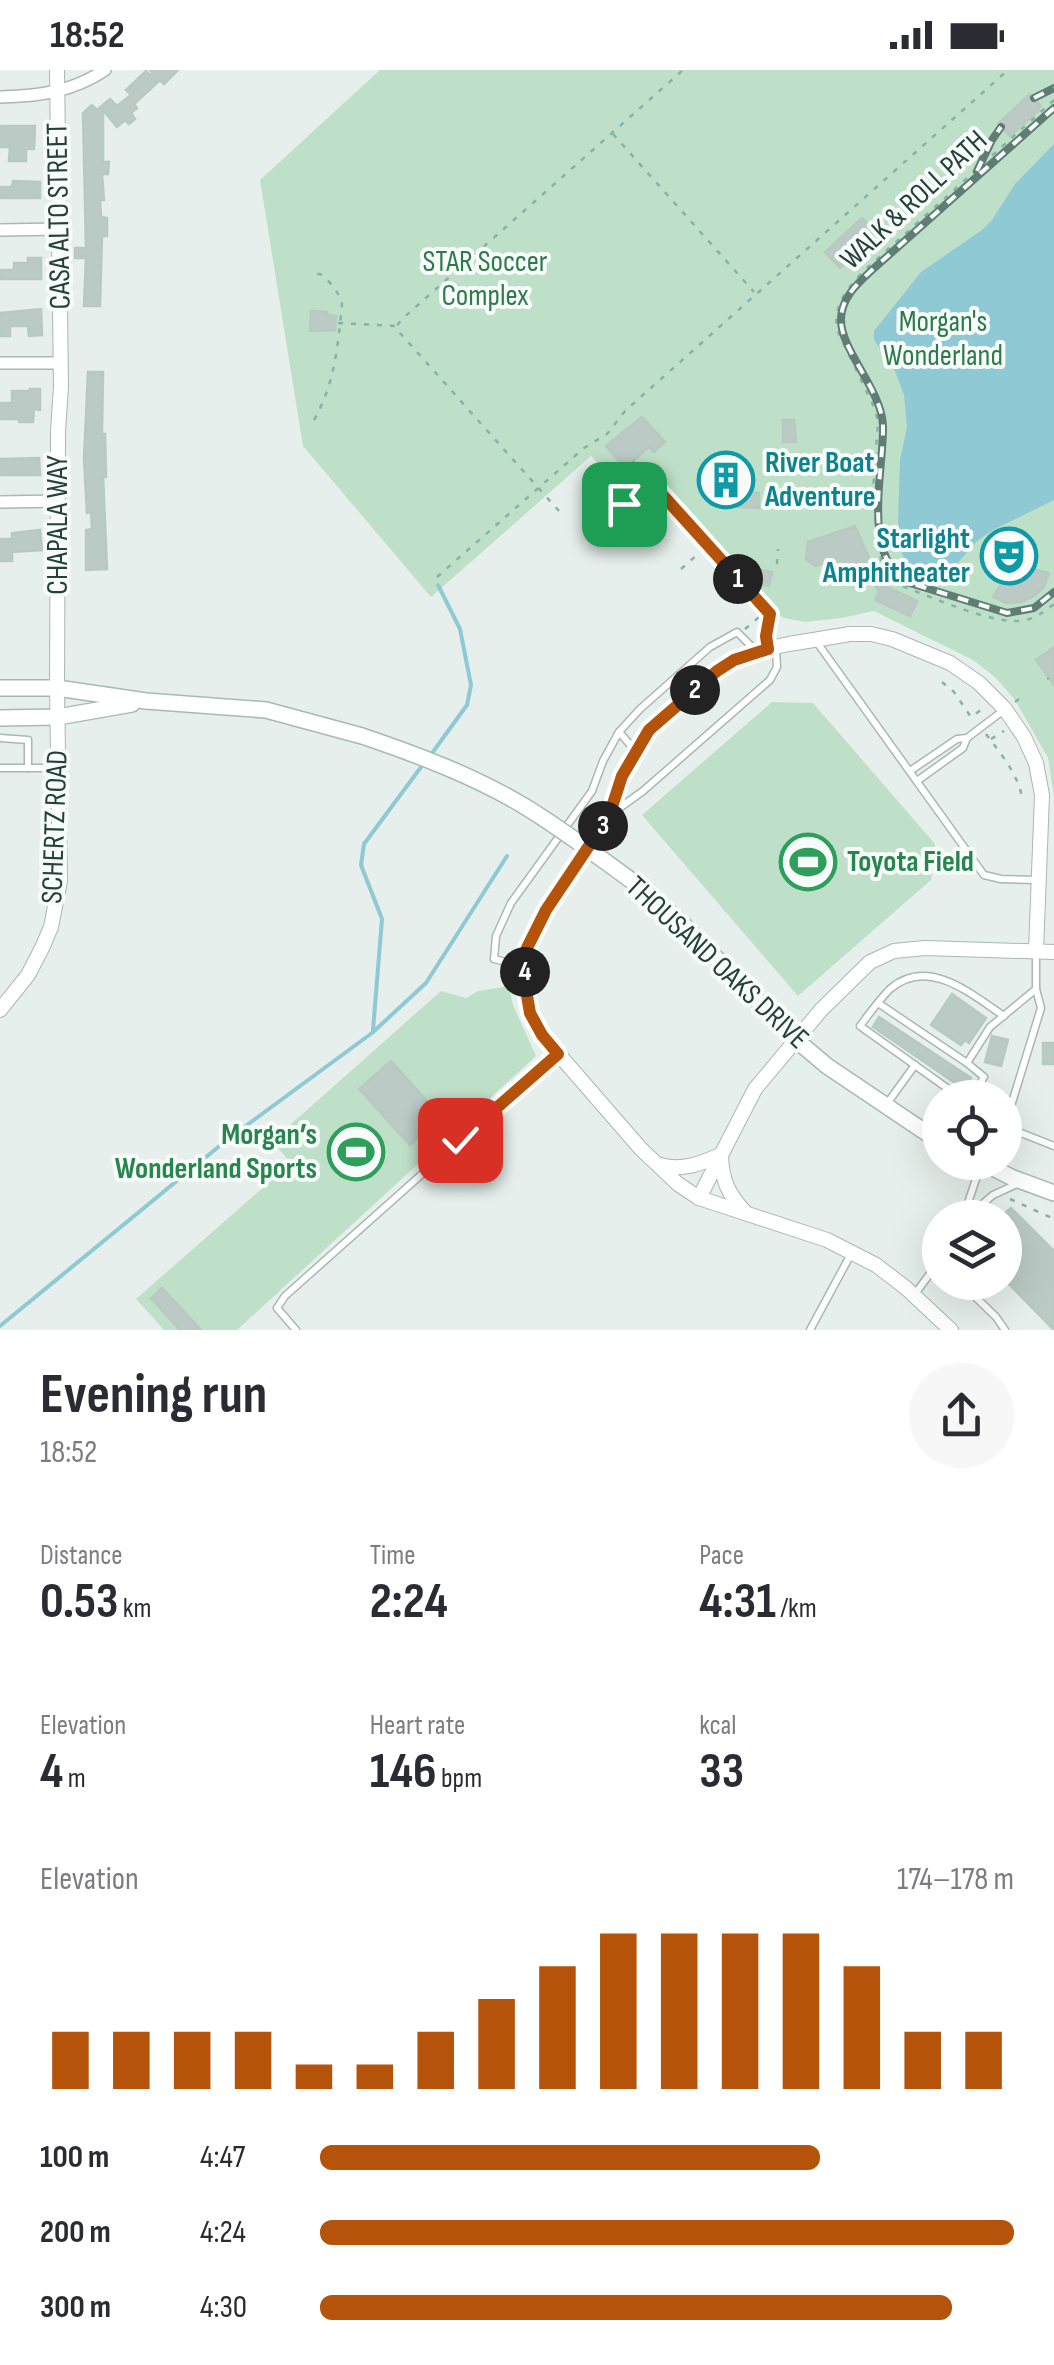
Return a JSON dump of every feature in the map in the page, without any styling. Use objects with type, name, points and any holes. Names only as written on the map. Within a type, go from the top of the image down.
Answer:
[{"type":"main road","name":"THOUSAND OAKS DRIVE","points":[[0,688],[57,688],[146,701],[266,710],[362,736],[444,766],[550,822],[632,880],[682,922],[795,1039],[827,1066],[922,1130]]},
{"type":"main road","name":"THOUSAND OAKS DRIVE","points":[[0,718],[58,717],[146,701]]},
{"type":"main road","points":[[1019,1180],[1054,1193]]},
{"type":"street","name":"CASA ALTO STREET","points":[[57,70],[61,362]]},
{"type":"street","points":[[0,97],[58,92],[105,70]]},
{"type":"street","points":[[0,230],[60,230]]},
{"type":"street","points":[[0,363],[61,362]]},
{"type":"street","name":"CHAPALA WAY","points":[[57,688],[61,362]]},
{"type":"street","points":[[0,502],[59,501]]},
{"type":"street","points":[[951,1330],[876,1265],[852,1252],[699,1198],[678,1184],[542,1035],[530,1013],[524,978],[527,948],[546,910],[609,816],[622,776],[649,730],[734,660],[767,649],[872,634],[950,663],[1010,706],[1036,763],[1042,795],[1036,951]]},
{"type":"street","name":"SCHERTZ ROAD","points":[[0,1010],[28,975],[54,916],[60,880],[57,688]]},
{"type":"street","points":[[699,1198],[755,1089],[795,1039],[870,962],[894,951],[925,948],[1054,952]]},
{"type":"street","points":[[656,1164],[690,1167],[721,1155]]},
{"type":"street","points":[[721,1155],[724,1184],[746,1213]]},
{"type":"lane","points":[[525,967],[494,960],[496,936],[511,903],[592,791],[619,732],[710,647],[738,632],[767,649],[777,667],[770,680],[644,791],[609,816]]},
{"type":"lane","points":[[816,640],[984,875],[1039,880]]},
{"type":"lane","points":[[917,781],[963,748],[967,738],[1010,706]]},
{"type":"lane","points":[[619,732],[635,750]]},
{"type":"lane","points":[[0,738],[28,740],[28,768]]},
{"type":"lane","points":[[910,771],[956,738],[967,738]]},
{"type":"lane","points":[[0,768],[59,768]]},
{"type":"lane","points":[[1036,951],[1036,989],[1042,1008],[1008,1119],[1012,1129],[1054,1146]]},
{"type":"lane","points":[[936,1080],[860,1026],[888,991],[920,975],[942,978],[1004,1016]]},
{"type":"lane","points":[[967,1063],[990,1027],[1036,989]]},
{"type":"lane","points":[[878,1003],[967,1063],[984,1077],[982,1080]]},
{"type":"lane","points":[[296,1330],[277,1308],[285,1296],[558,1054]]},
{"type":"lane","points":[[885,1106],[915,1065]]},
{"type":"lane","points":[[987,1200],[1023,1182]]},
{"type":"lane","points":[[810,1330],[852,1252]]},
{"type":"lane","points":[[914,1295],[922,1285]]},
{"type":"lane","points":[[977,1300],[1004,1328],[1014,1329]]},
{"type":"path","points":[[559,511],[400,333],[398,326],[683,70]]},
{"type":"path","points":[[437,577],[584,448],[608,434],[625,410],[1008,70]]},
{"type":"path","name":"WALK & ROLL PATH","points":[[1054,100],[866,268],[846,290],[837,308],[836,321],[878,422],[872,490],[881,560],[889,575],[902,586],[1004,621],[1023,621],[1041,615],[1054,604]]},
{"type":"path","points":[[612,132],[756,294]]},
{"type":"path","points":[[314,420],[338,357],[342,304],[323,275],[315,274]]},
{"type":"path","points":[[339,323],[398,326]]},
{"type":"path","points":[[608,434],[613,440]]},
{"type":"path","points":[[632,461],[770,614],[767,649]]},
{"type":"path","points":[[624,504],[650,481]]},
{"type":"path","points":[[681,569],[708,545]]},
{"type":"path","points":[[777,564],[778,549]]},
{"type":"path","points":[[740,634],[766,611]]},
{"type":"path","points":[[942,682],[972,717],[986,707]]},
{"type":"path","points":[[1010,706],[1023,696]]},
{"type":"path","points":[[981,728],[1012,770],[1022,796]]},
{"type":"path","points":[[990,740],[1004,731]]},
{"type":"path","points":[[1004,1197],[1054,1219]]},
{"type":"green space","name":"STAR Soccer Complex","points":[[380,70],[1054,70],[1054,796],[1048,758],[1015,700],[995,677],[973,660],[874,611],[805,622],[774,614],[645,468],[632,479],[617,463],[606,472],[591,456],[431,597],[303,446],[260,180]]},
{"type":"green space","name":"Toyota Field","points":[[772,702],[813,703],[935,844],[931,880],[798,996],[642,815]]},
{"type":"green space","name":"Morgan’s Wonderland Sports","points":[[509,986],[513,1005],[536,1056],[237,1330],[164,1330],[136,1299],[291,1163],[272,1141],[441,991],[466,998],[478,991]]},
{"type":"water","points":[[1054,144],[1054,500],[977,541],[948,574],[930,578],[918,575],[909,569],[902,553],[898,522],[900,460],[907,427],[904,395],[895,371],[874,340],[874,331],[921,272],[992,220],[1015,184]]},
{"type":"building","points":[[150,70],[178,70],[164,84],[160,80],[134,104],[137,108],[131,113],[135,119],[129,124],[125,120],[117,127],[103,110],[103,162],[109,162],[108,174],[102,174],[104,200],[100,200],[101,217],[107,218],[107,236],[102,236],[100,306],[84,306],[86,258],[75,258],[75,248],[86,248],[83,113],[92,105],[97,110],[110,99],[117,106],[131,95],[126,90],[146,71],[153,73]]},
{"type":"building","points":[[1030,94],[1041,106],[1010,136],[998,124]]},
{"type":"building","points":[[0,126],[35,126],[34,149],[26,149],[26,161],[9,161],[10,147],[0,147]]},
{"type":"building","points":[[13,181],[40,182],[40,198],[0,198],[0,187],[12,187]]},
{"type":"building","points":[[862,218],[877,234],[840,268],[825,252]]},
{"type":"building","points":[[28,258],[41,258],[41,279],[0,279],[0,270],[14,270],[14,263],[28,263]]},
{"type":"building","points":[[41,309],[42,335],[29,336],[28,326],[10,326],[10,336],[1,336],[0,313]]},
{"type":"building","points":[[311,311],[336,316],[335,330],[310,331]]},
{"type":"building","points":[[88,372],[103,372],[107,569],[86,570],[86,530],[92,529],[91,512],[87,513],[84,459]]},
{"type":"building","points":[[40,389],[40,410],[34,409],[33,422],[0,419],[0,403],[12,403],[12,391]]},
{"type":"building","points":[[642,417],[665,442],[654,452],[649,447],[625,468],[606,446]]},
{"type":"building","points":[[783,420],[794,420],[796,442],[783,442]]},
{"type":"building","points":[[39,458],[40,475],[0,475],[0,459]]},
{"type":"building","points":[[858,458],[860,472],[831,473],[830,462]]},
{"type":"building","name":"River Boat Adventure","points":[[714,467],[738,467],[737,492],[759,493],[759,508],[737,507],[737,501],[713,501]]},
{"type":"building","points":[[855,526],[874,570],[881,566],[887,578],[879,583],[917,601],[910,616],[875,600],[879,592],[872,580],[863,586],[861,582],[855,585],[845,564],[841,574],[806,559],[808,542]]},
{"type":"building","points":[[40,530],[42,550],[12,552],[12,561],[0,561],[0,539],[12,539],[12,533]]},
{"type":"building","name":"Starlight Amphitheater","points":[[1008,539],[1030,544],[1034,553],[990,572],[986,564],[997,543]]},
{"type":"building","points":[[1013,564],[1049,573],[1044,587],[1034,596],[1006,603],[993,597]]},
{"type":"building","points":[[746,568],[772,572],[769,586],[744,578]]},
{"type":"building","points":[[1054,647],[1054,685],[1036,660]]},
{"type":"building","points":[[952,994],[986,1018],[969,1043],[965,1040],[961,1045],[931,1025]]},
{"type":"building","points":[[879,1017],[971,1078],[951,1080],[873,1027]]},
{"type":"building","points":[[992,1036],[1008,1040],[1001,1066],[985,1062]]},
{"type":"building","points":[[1043,1043],[1054,1043],[1054,1064],[1043,1064]]},
{"type":"building","points":[[391,1061],[438,1113],[410,1145],[359,1089]]},
{"type":"building","points":[[1022,1219],[1054,1251],[1054,1330],[1022,1297]]},
{"type":"building","points":[[162,1288],[201,1330],[180,1330],[151,1298]]},
{"type":"waterway","points":[[430,756],[467,705],[471,685],[460,629],[438,585]]},
{"type":"waterway","points":[[373,1030],[382,919],[361,865],[364,844],[424,763]]},
{"type":"waterway","points":[[0,1326],[228,1139],[372,1033],[426,983],[507,856]]},
{"type":"railway","points":[[1034,98],[1054,88]]},
{"type":"railway","points":[[1054,108],[861,281],[847,298],[841,320],[847,345],[881,412],[880,535],[885,555],[895,571],[910,583],[1007,613],[1034,608],[1054,592]]},
{"type":"railway","points":[[977,171],[1001,127]]},
{"type":"place","name":"River Boat Adventure","points":[[726,480]]},
{"type":"place","name":"Starlight Amphitheater","points":[[1009,556]]},
{"type":"place","name":"Toyota Field","points":[[808,862]]},
{"type":"place","name":"Morgan’s Wonderland Sports","points":[[356,1152]]},
{"type":"route","points":[[460,1140],[558,1054],[530,1013],[524,978],[527,948],[546,910],[609,816],[635,750],[649,730],[717,671],[734,660],[768,649],[770,614],[650,481],[624,504]]},
{"type":"park label","name":"Morgan's Wonderland","points":[[943,339]]}]
